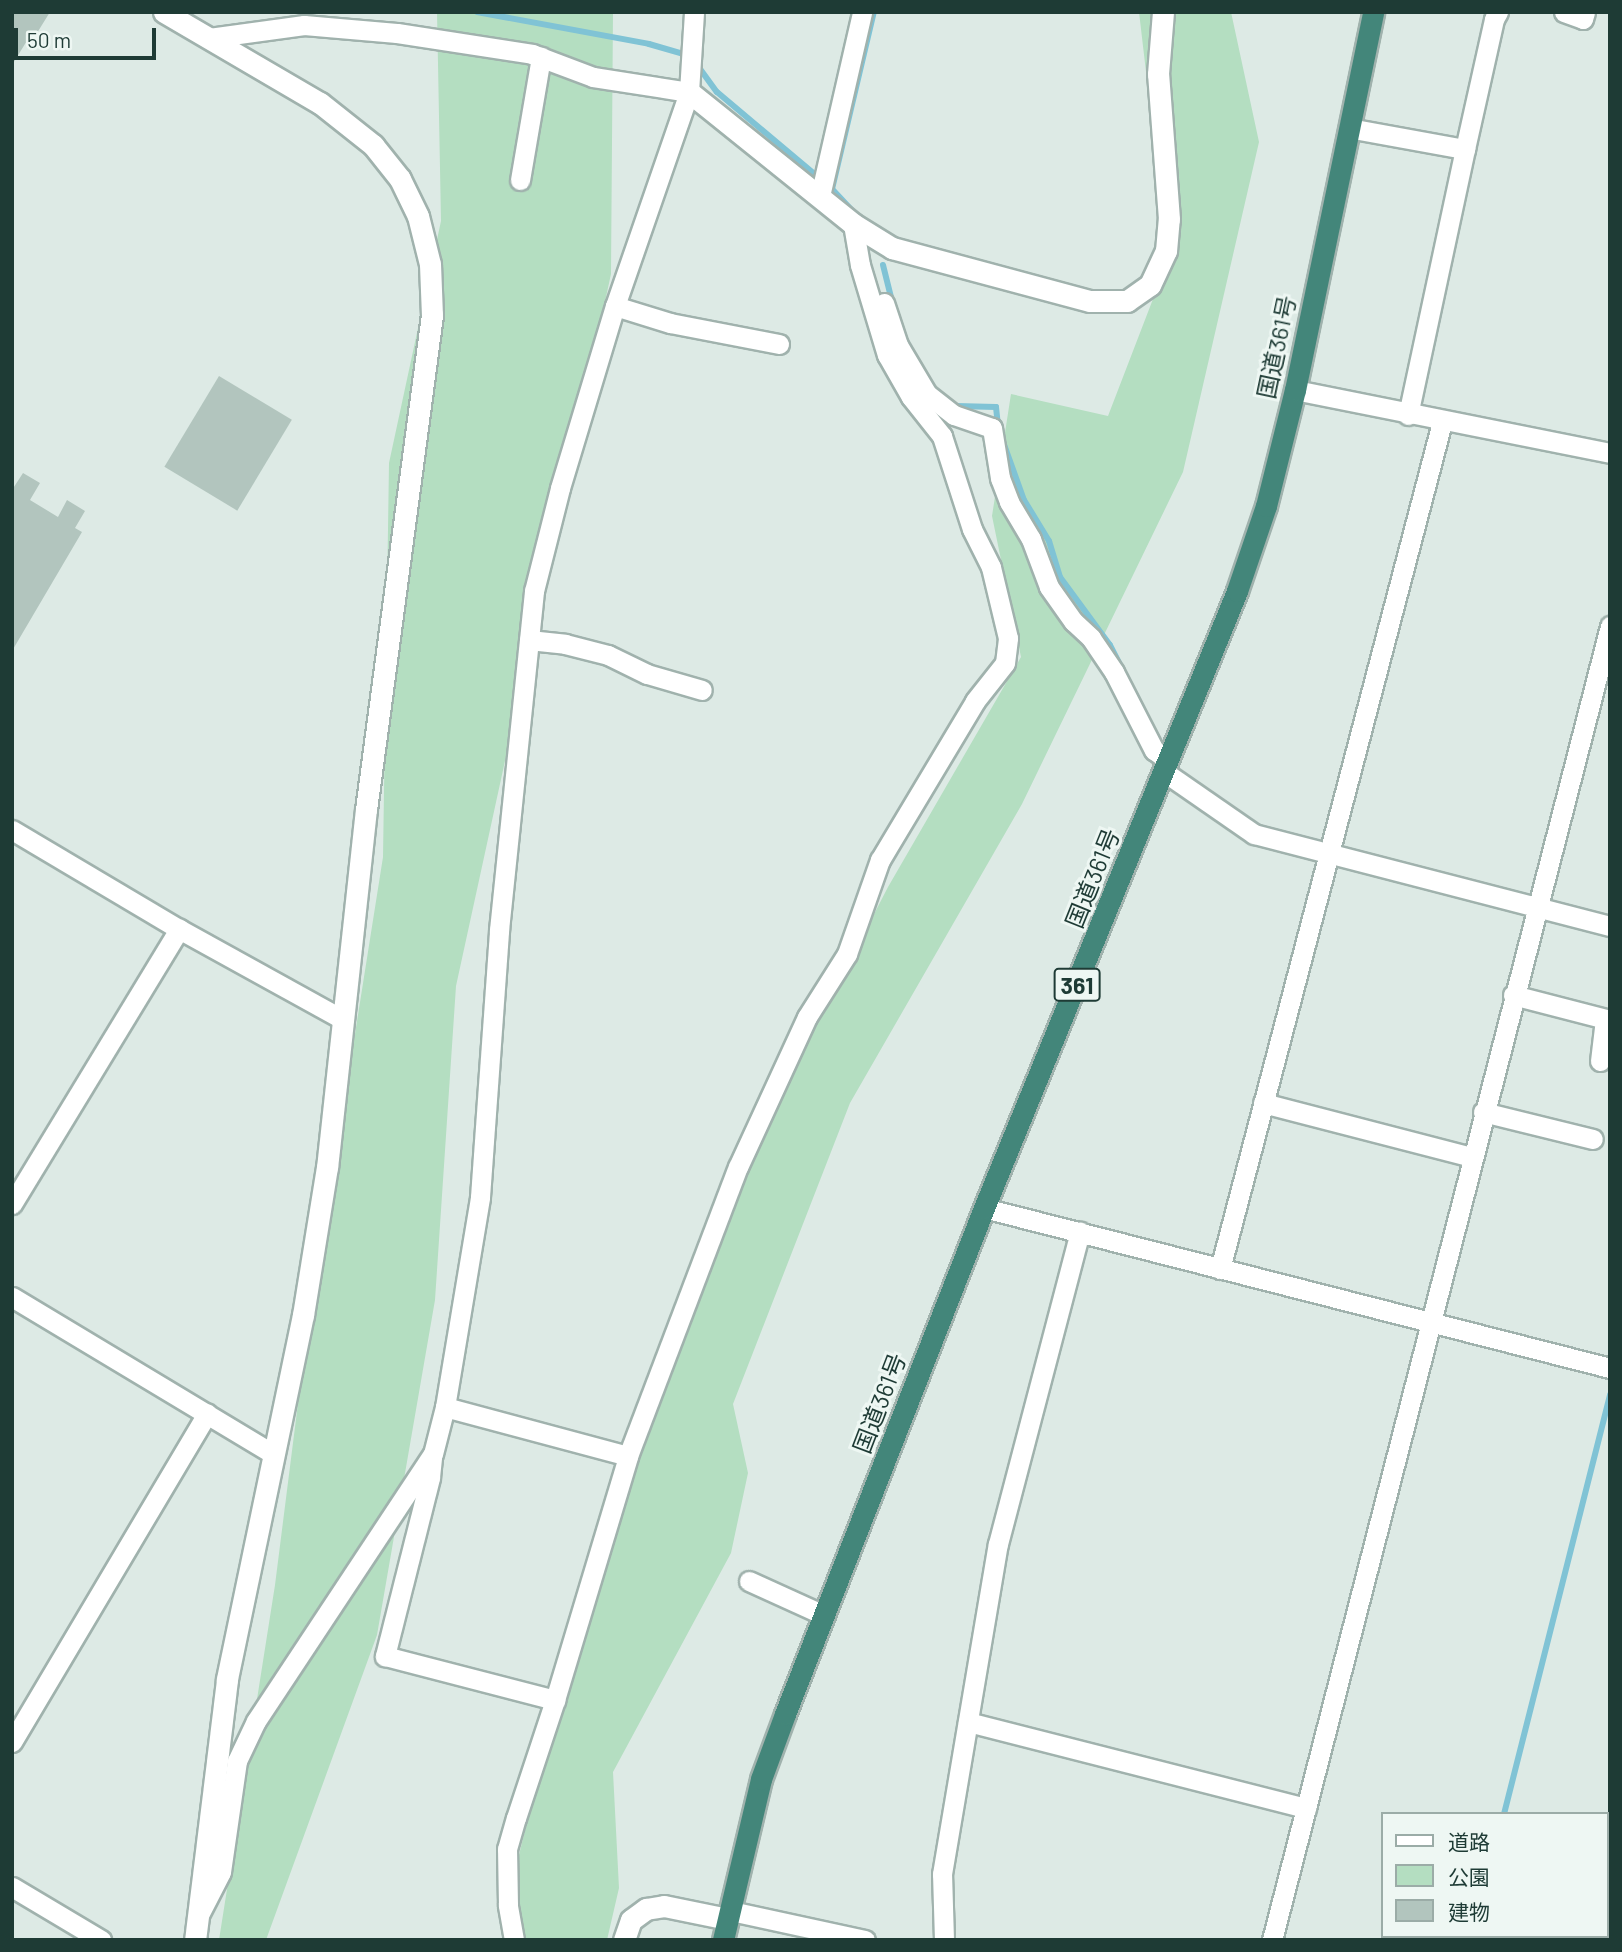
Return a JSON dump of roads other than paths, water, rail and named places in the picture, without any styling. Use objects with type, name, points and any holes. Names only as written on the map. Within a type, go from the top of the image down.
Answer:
[{"type":"highway","name":"国道361号","points":[[727,1923],[761,1779],[984,1208],[1237,591],[1266,506],[1295,390],[1373,12]]},
{"type":"street","points":[[164,12],[320,103],[373,145],[400,179],[418,216],[430,264],[432,315],[342,1019],[327,1167],[303,1315],[227,1680],[195,1940]]},
{"type":"street","points":[[555,1700],[385,1656],[445,1407],[480,1197],[502,890],[534,591],[560,488],[615,306],[690,92],[694,12]]},
{"type":"street","points":[[820,197],[862,12]]},
{"type":"street","points":[[209,38],[304,25],[397,33],[541,57],[593,77],[690,92],[853,224],[892,248],[1090,301],[1127,301],[1150,285],[1166,251],[1169,219],[1158,74],[1163,12]]},
{"type":"street","points":[[1408,415],[1494,19],[1498,12]]},
{"type":"street","points":[[1564,12],[1583,19],[1585,12]]},
{"type":"street","points":[[520,180],[541,57]]},
{"type":"street","points":[[1349,128],[1465,149]]},
{"type":"street","points":[[853,224],[904,355],[927,394],[954,415],[992,428],[1000,478],[1009,502],[1031,539],[1049,587],[1073,621],[1091,638],[1114,672],[1154,750],[1165,765],[1254,834],[1538,902],[1610,926]]},
{"type":"street","points":[[514,1940],[508,1905],[507,1849],[628,1456],[738,1167],[807,1017],[847,954],[880,860],[975,701],[1005,663],[1009,638],[992,567],[972,529],[942,436],[911,397],[887,355],[860,265],[853,224]]},
{"type":"street","points":[[615,306],[670,323],[779,344]]},
{"type":"street","points":[[1295,390],[1441,422],[1610,453]]},
{"type":"street","points":[[1220,1269],[1441,422]]},
{"type":"street","points":[[1272,1940],[1610,626]]},
{"type":"street","points":[[529,640],[565,644],[608,655],[647,674],[702,690]]},
{"type":"street","points":[[12,830],[179,929],[342,1019]]},
{"type":"street","points":[[12,1204],[179,929]]},
{"type":"street","points":[[1513,995],[1607,1020],[1600,1061]]},
{"type":"street","points":[[1263,1103],[1472,1157]]},
{"type":"street","points":[[1483,1112],[1593,1139]]},
{"type":"street","points":[[984,1208],[1610,1368]]},
{"type":"street","points":[[944,1940],[942,1874],[998,1544],[1080,1232]]},
{"type":"street","points":[[12,1297],[273,1454]]},
{"type":"street","points":[[445,1407],[628,1456]]},
{"type":"street","points":[[12,1742],[206,1413]]},
{"type":"street","points":[[199,1913],[221,1872],[237,1761],[256,1721],[433,1454]]},
{"type":"street","points":[[749,1581],[824,1615]]},
{"type":"street","points":[[968,1721],[1306,1808]]},
{"type":"street","points":[[12,1887],[101,1940]]},
{"type":"street","points":[[624,1940],[631,1920],[646,1909],[664,1906],[727,1923],[864,1940]]},
{"type":"waterway","points":[[477,12],[649,44],[687,55]]},
{"type":"waterway","points":[[832,189],[874,12]]},
{"type":"waterway","points":[[695,62],[717,92],[832,189],[854,213]]},
{"type":"waterway","points":[[883,265],[892,301]]},
{"type":"waterway","points":[[956,406],[996,407],[998,426]]},
{"type":"waterway","points":[[1002,439],[1024,500],[1049,541],[1060,577],[1110,645],[1119,663]]},
{"type":"waterway","points":[[1505,1812],[1610,1394]]}]
